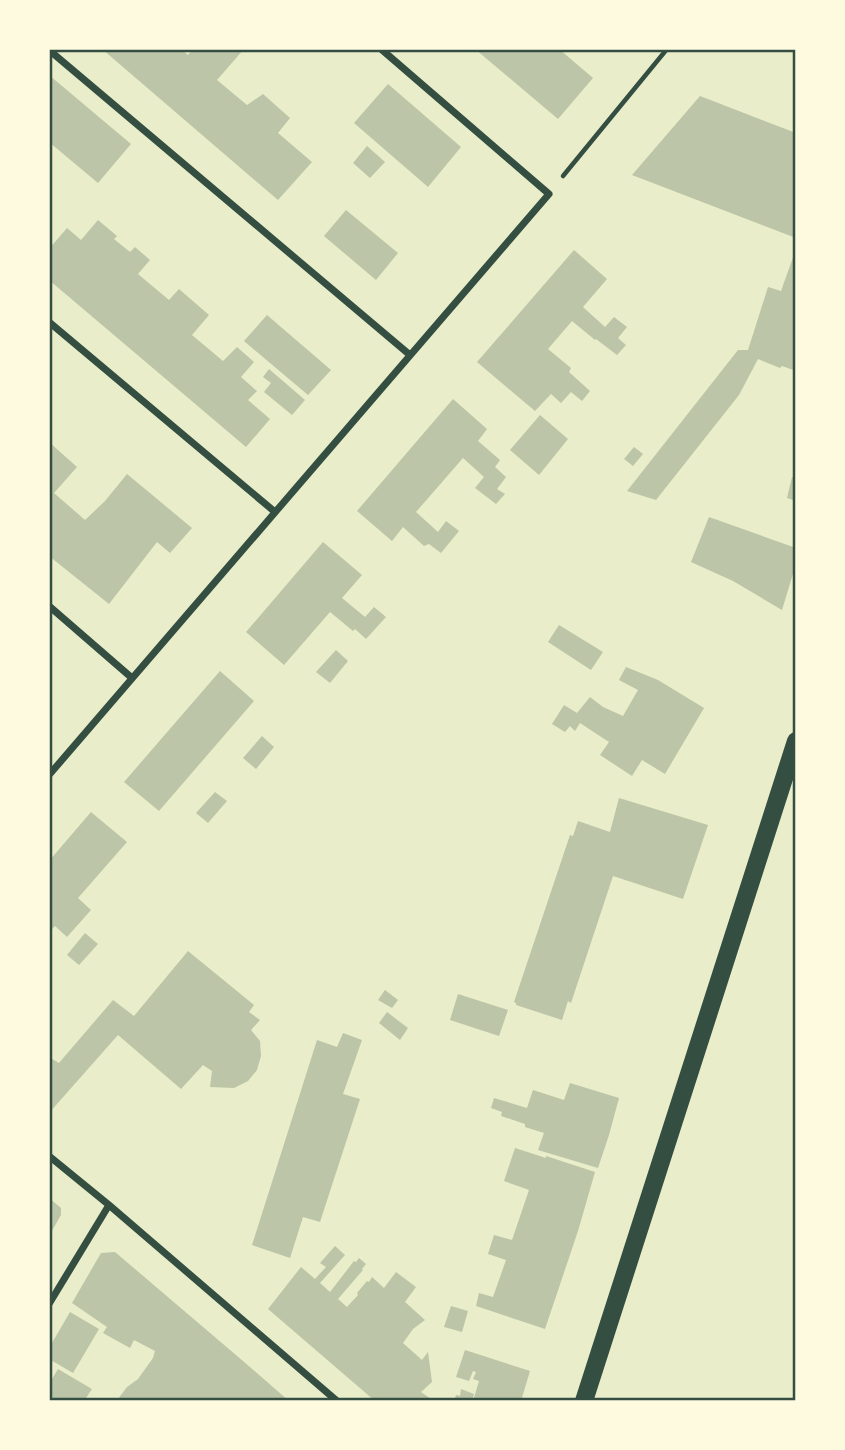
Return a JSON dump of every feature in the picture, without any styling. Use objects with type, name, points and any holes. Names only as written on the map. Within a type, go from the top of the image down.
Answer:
[{"type":"main road","points":[[584,1401],[796,741]]},
{"type":"street","points":[[49,775],[549,194],[381,49]]},
{"type":"street","points":[[49,50],[410,355]]},
{"type":"street","points":[[49,322],[275,512]]},
{"type":"street","points":[[49,606],[132,678]]},
{"type":"street","points":[[49,1156],[337,1401]]},
{"type":"street","points":[[49,1304],[109,1205]]},
{"type":"path","points":[[549,194],[667,49]]},
{"type":"building","points":[[102,49],[181,49],[188,55],[193,49],[244,49],[217,80],[247,105],[263,94],[290,118],[278,133],[312,162],[278,200]]},
{"type":"building","points":[[475,49],[559,49],[593,78],[558,119]]},
{"type":"building","points":[[49,75],[131,144],[98,183],[49,142]]},
{"type":"building","points":[[388,84],[461,147],[428,187],[354,123]]},
{"type":"building","points":[[700,96],[796,133],[796,238],[632,175]]},
{"type":"building","points":[[367,146],[385,162],[370,178],[353,163]]},
{"type":"building","points":[[346,210],[398,253],[376,280],[324,236]]},
{"type":"building","points":[[98,220],[117,236],[114,239],[130,252],[135,247],[150,260],[138,274],[169,300],[179,289],[209,315],[192,335],[223,361],[237,347],[254,362],[241,377],[257,391],[248,400],[270,419],[246,447],[49,280],[49,249],[67,228],[81,240]]},
{"type":"building","points":[[796,249],[796,371],[758,359],[739,395],[656,500],[627,491],[738,350],[748,350],[768,287],[781,291]]},
{"type":"building","points":[[574,250],[607,279],[583,307],[605,327],[614,317],[627,327],[618,338],[626,345],[617,355],[572,321],[548,349],[571,368],[569,372],[590,391],[582,401],[571,392],[561,403],[551,394],[535,411],[477,362]]},
{"type":"building","points":[[267,315],[331,370],[308,395],[244,341]]},
{"type":"building","points":[[269,369],[305,400],[292,415],[264,392],[271,383],[263,377]]},
{"type":"building","points":[[453,399],[487,429],[478,441],[500,460],[495,467],[506,477],[497,489],[505,494],[496,504],[475,488],[484,477],[463,458],[416,512],[438,532],[446,521],[459,531],[441,553],[429,544],[424,546],[403,527],[392,541],[357,511]]},
{"type":"building","points":[[540,415],[568,439],[539,475],[510,450]]},
{"type":"building","points":[[49,442],[77,467],[54,493],[85,520],[127,474],[192,528],[170,553],[157,542],[109,604],[49,556]]},
{"type":"building","points":[[634,447],[643,454],[633,466],[624,459]]},
{"type":"building","points":[[792,477],[796,478],[796,501],[787,498]]},
{"type":"building","points":[[709,517],[796,548],[796,564],[782,610],[733,581],[691,562]]},
{"type":"building","points":[[323,542],[362,575],[342,598],[365,617],[374,607],[386,617],[366,639],[330,612],[284,665],[246,632]]},
{"type":"building","points":[[559,625],[603,652],[591,670],[548,642]]},
{"type":"building","points":[[336,650],[348,661],[330,683],[316,672]]},
{"type":"building","points":[[626,667],[658,680],[704,708],[665,774],[642,760],[632,776],[600,755],[609,742],[580,723],[575,731],[570,726],[565,732],[552,724],[564,705],[577,713],[590,697],[603,707],[623,716],[638,690],[619,680]]},
{"type":"building","points":[[220,671],[254,701],[159,811],[124,782]]},
{"type":"building","points":[[262,736],[274,747],[256,769],[243,758]]},
{"type":"building","points":[[215,792],[227,801],[208,823],[196,813]]},
{"type":"building","points":[[619,798],[708,825],[683,899],[613,876],[571,1003],[568,1001],[562,1020],[516,1005],[514,1002],[570,835],[573,836],[578,821],[610,832]]},
{"type":"building","points":[[91,812],[127,842],[78,898],[91,910],[67,937],[55,926],[49,932],[49,861]]},
{"type":"building","points":[[85,933],[98,944],[79,965],[67,955]]},
{"type":"building","points":[[188,951],[254,1005],[249,1012],[260,1020],[251,1030],[260,1041],[261,1056],[257,1070],[248,1081],[234,1088],[210,1087],[212,1071],[203,1065],[181,1089],[118,1035],[49,1113],[49,1057],[59,1063],[113,1000],[134,1016]]},
{"type":"building","points":[[385,990],[398,1000],[392,1008],[378,1000]]},
{"type":"building","points":[[458,994],[508,1010],[499,1036],[450,1020]]},
{"type":"building","points":[[387,1012],[408,1028],[400,1040],[379,1023]]},
{"type":"building","points":[[343,1033],[362,1040],[343,1094],[360,1099],[320,1222],[303,1217],[290,1258],[252,1245],[317,1040],[337,1047]]},
{"type":"building","points":[[570,1083],[619,1098],[598,1168],[538,1150],[544,1133],[501,1116],[502,1112],[491,1108],[494,1098],[527,1108],[533,1090],[564,1100]]},
{"type":"building","points":[[515,1148],[595,1172],[545,1329],[476,1306],[479,1293],[493,1297],[506,1260],[488,1254],[494,1235],[512,1240],[529,1190],[504,1181]]},
{"type":"building","points":[[49,1198],[61,1208],[61,1215],[49,1236]]},
{"type":"building","points":[[335,1246],[345,1255],[320,1283],[330,1292],[354,1261],[359,1258],[366,1264],[338,1299],[347,1307],[372,1277],[384,1288],[396,1272],[416,1287],[405,1302],[425,1320],[413,1329],[403,1343],[422,1360],[428,1352],[432,1382],[421,1392],[434,1401],[375,1401],[268,1309],[301,1267],[315,1279],[326,1267],[320,1263]]},
{"type":"building","points":[[115,1252],[289,1401],[118,1399],[127,1387],[138,1379],[155,1351],[134,1340],[130,1348],[103,1333],[107,1327],[72,1303],[101,1253]]},
{"type":"building","points":[[451,1306],[468,1311],[462,1332],[444,1327]]},
{"type":"building","points":[[70,1312],[99,1329],[73,1373],[49,1359],[49,1348]]},
{"type":"building","points":[[465,1350],[530,1371],[521,1401],[473,1401],[479,1381],[473,1379],[476,1372],[473,1371],[469,1381],[456,1377]]},
{"type":"building","points":[[58,1369],[92,1389],[84,1401],[49,1401],[49,1384]]},
{"type":"building","points":[[461,1389],[474,1394],[472,1401],[454,1401],[456,1395],[460,1396]]}]
